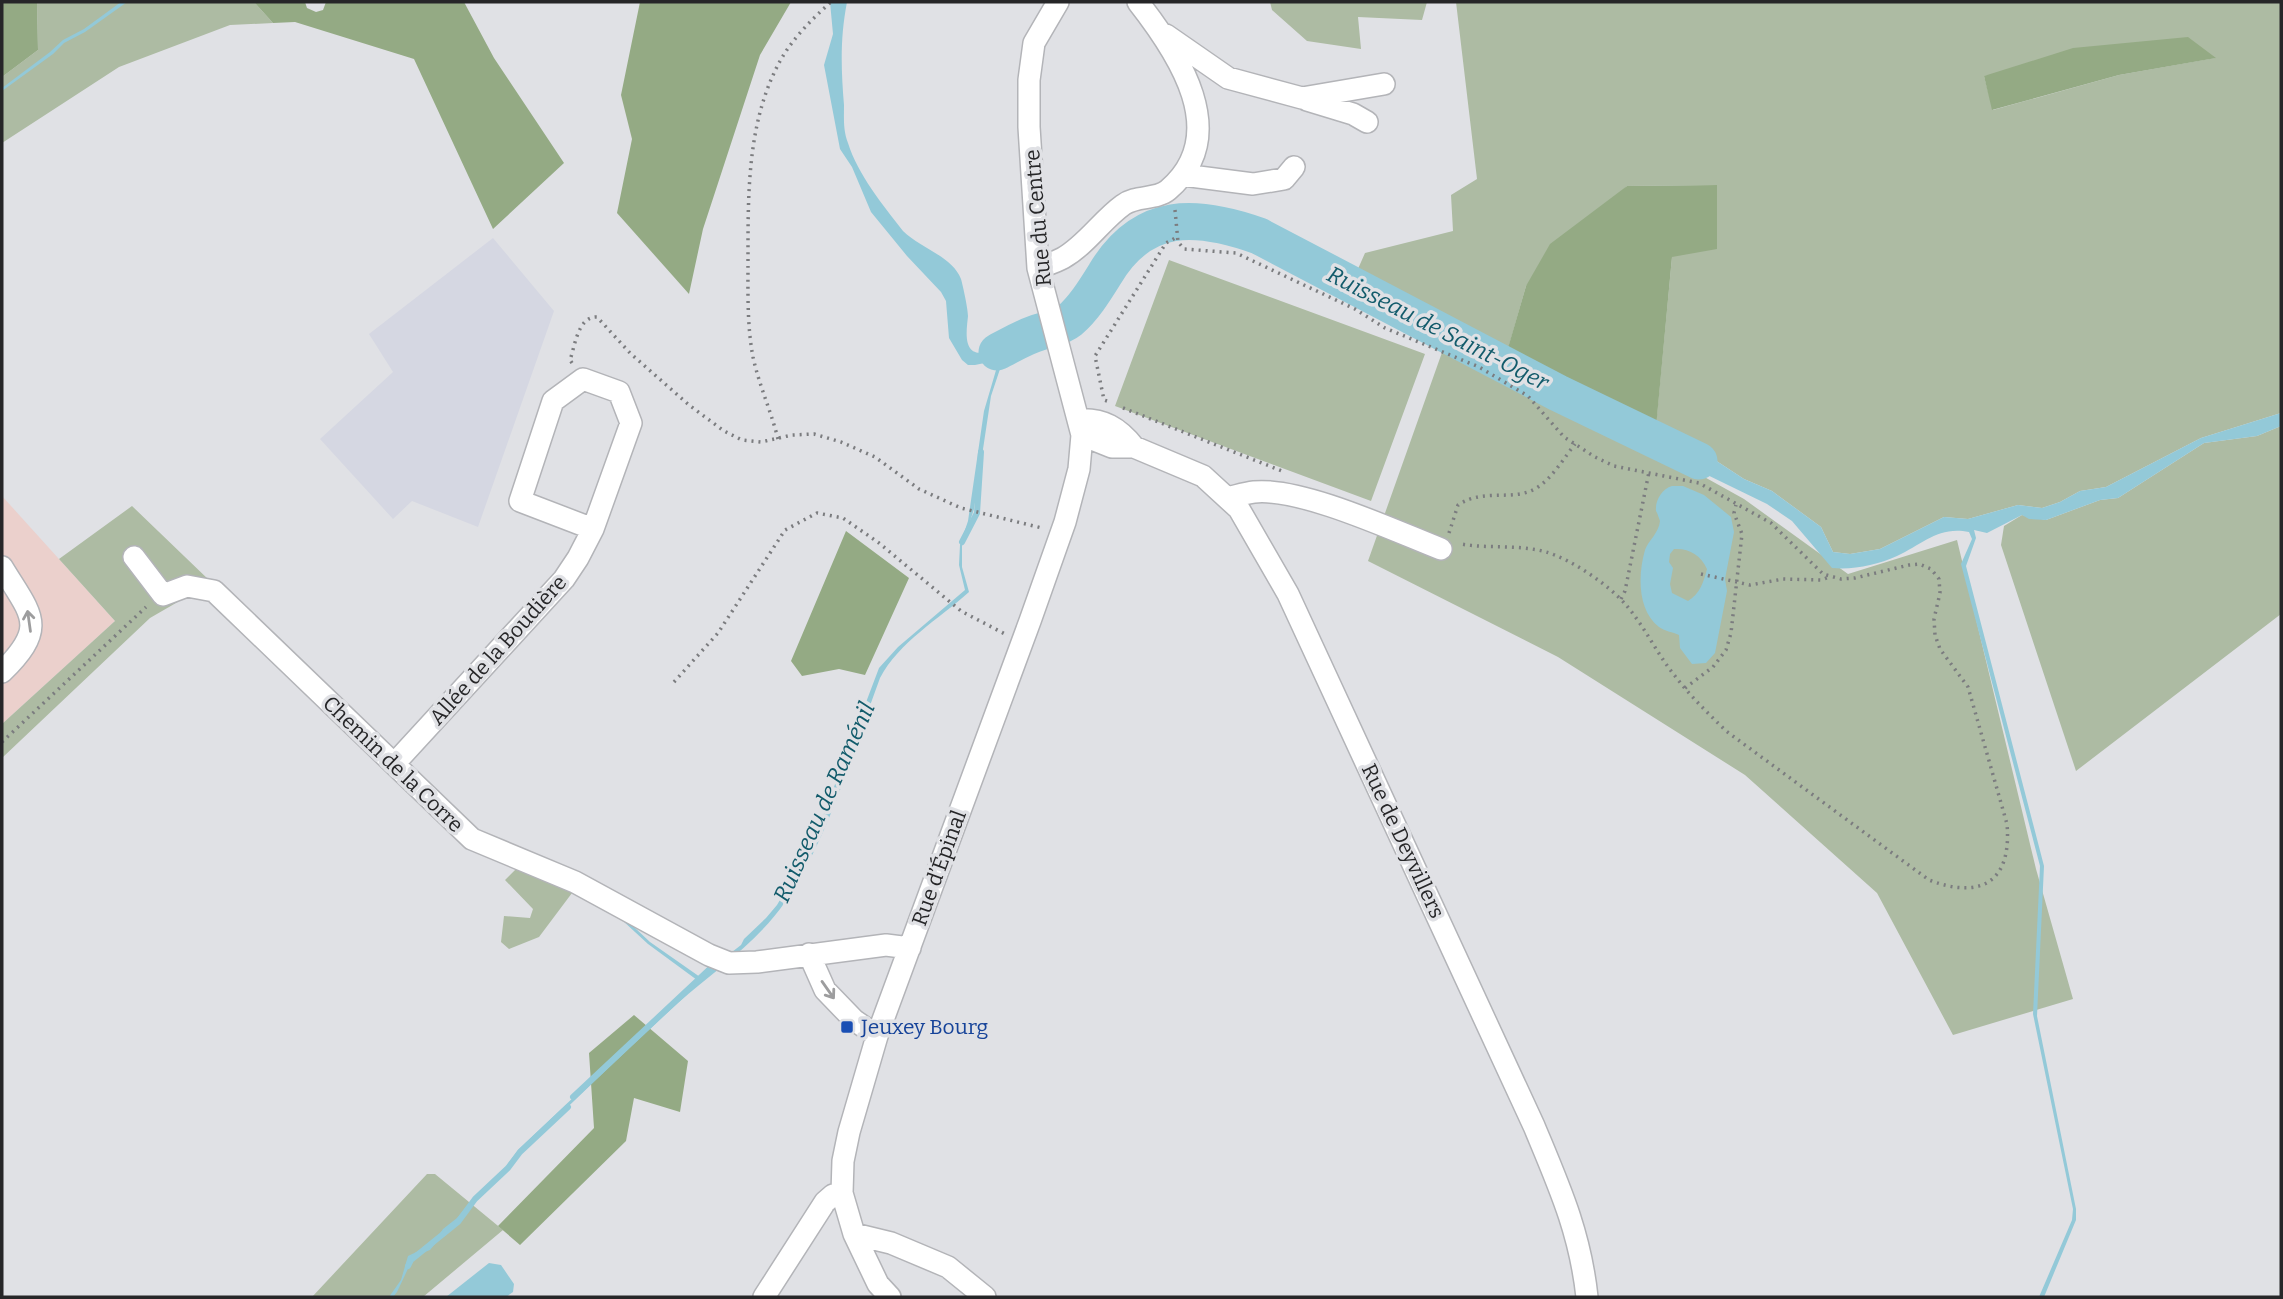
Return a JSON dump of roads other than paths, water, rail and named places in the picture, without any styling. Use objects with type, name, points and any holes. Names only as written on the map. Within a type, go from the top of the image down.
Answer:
[{"type":"street","name":"Rue du Centre","points":[[1058,2],[1034,43],[1029,80],[1029,127],[1038,268],[1080,428]]},
{"type":"street","points":[[1038,268],[1064,258],[1125,202],[1165,193],[1194,160],[1200,117],[1188,80],[1162,32],[1138,2]]},
{"type":"street","points":[[1162,32],[1228,78],[1353,114],[1367,122]]},
{"type":"street","points":[[1302,98],[1384,84]]},
{"type":"street","points":[[1183,174],[1253,184],[1284,178],[1294,167]]},
{"type":"street","name":"Allée de la Boudière","points":[[394,764],[564,579],[593,529],[631,423],[620,392],[583,379],[553,401],[520,501],[593,529]]},
{"type":"street","name":"Rue de Deyvillers","points":[[1080,428],[1095,419],[1105,422],[1126,437],[1134,447],[1203,476],[1239,509],[1288,594],[1534,1126],[1569,1207],[1583,1264],[1587,1297]]},
{"type":"street","name":"Rue d’Épinal","points":[[890,1297],[878,1284],[854,1234],[842,1194],[843,1161],[849,1132],[877,1036],[1062,533],[1079,468],[1080,428]]},
{"type":"street","points":[[1227,498],[1256,492],[1292,496],[1448,544]]},
{"type":"street","name":"Chemin de la Corre","points":[[134,557],[163,595],[187,586],[214,591],[472,839],[575,882],[709,955],[729,963],[757,962],[886,945],[910,948]]},
{"type":"street","points":[[2,567],[30,614],[32,626],[30,636],[19,655],[2,672]]},
{"type":"street","points":[[809,954],[825,990],[854,1020],[877,1036]]},
{"type":"street","points":[[764,1297],[825,1202],[833,1195],[842,1194]]},
{"type":"street","points":[[854,1234],[891,1243],[948,1268],[985,1297]]},
{"type":"water","points":[[121,2],[127,2],[85,32],[64,43],[2,91],[2,88],[63,40],[84,29]]},
{"type":"water","points":[[830,2],[847,2],[842,41],[842,79],[846,138],[852,155],[872,189],[903,231],[943,258],[957,271],[967,308],[967,341],[972,351],[986,352],[1019,329],[1037,322],[1042,340],[1004,357],[991,396],[974,509],[962,546],[962,567],[969,592],[909,642],[880,678],[827,822],[801,876],[774,917],[748,944],[678,1003],[520,1152],[430,1250],[414,1256],[397,1292],[393,1297],[389,1297],[401,1280],[408,1256],[433,1244],[443,1229],[505,1168],[518,1150],[697,980],[648,944],[596,896],[604,899],[650,942],[700,977],[712,958],[732,952],[741,945],[777,905],[812,845],[879,668],[898,647],[965,590],[959,565],[960,545],[968,521],[984,411],[999,360],[968,365],[962,360],[949,338],[946,301],[941,292],[871,212],[852,167],[840,149],[824,65],[833,34]]},
{"type":"water","points":[[1449,326],[1506,356],[1501,372],[1445,344]]},
{"type":"water","points":[[2281,413],[2281,426],[2257,436],[2204,443],[2118,498],[2100,500],[2046,520],[2029,519],[2022,515],[1987,533],[1974,530],[1976,538],[1966,566],[2044,866],[2037,1016],[2076,1209],[2076,1220],[2044,1297],[2039,1297],[2072,1220],[2073,1209],[2033,1014],[2040,866],[1961,564],[1972,539],[1969,532],[1939,534],[1897,556],[1873,564],[1832,568],[1792,521],[1767,504],[1654,449],[1655,436],[1715,460],[1744,479],[1772,491],[1821,527],[1833,552],[1850,554],[1880,549],[1944,517],[1968,519],[2018,505],[2042,508],[2080,491],[2106,487],[2201,438]]},
{"type":"water","points":[[1683,486],[1704,495],[1731,517],[1734,532],[1725,579],[1727,591],[1715,653],[1706,663],[1692,664],[1680,648],[1679,635],[1659,627],[1652,620],[1643,601],[1643,560],[1646,547],[1656,533],[1660,521],[1656,511],[1658,499],[1668,487]],"holes":[[[1674,549],[1698,556],[1707,569],[1703,583],[1688,601],[1672,593],[1670,584],[1673,568],[1669,562],[1670,554]]]},
{"type":"water","points":[[489,1263],[501,1265],[514,1284],[513,1292],[506,1297],[446,1297]]},
{"type":"waterway","name":"Ruisseau de Saint-Oger","points":[[997,352],[1070,320],[1120,253],[1136,238],[1154,228],[1173,223],[1193,221],[1214,224],[1259,236],[1558,393],[1699,461]]},
{"type":"waterway","name":"Ruisseau de Raménil","points":[[962,542],[977,513],[981,452]]},
{"type":"waterway","name":"Ruisseau de Raménil","points":[[573,1097],[713,966]]},
{"type":"waterway","name":"Ruisseau de Raménil","points":[[408,1266],[411,1260],[458,1222],[475,1199],[568,1107]]},
{"type":"place","name":"Jeuxey Bourg","points":[[847,1027]]}]
